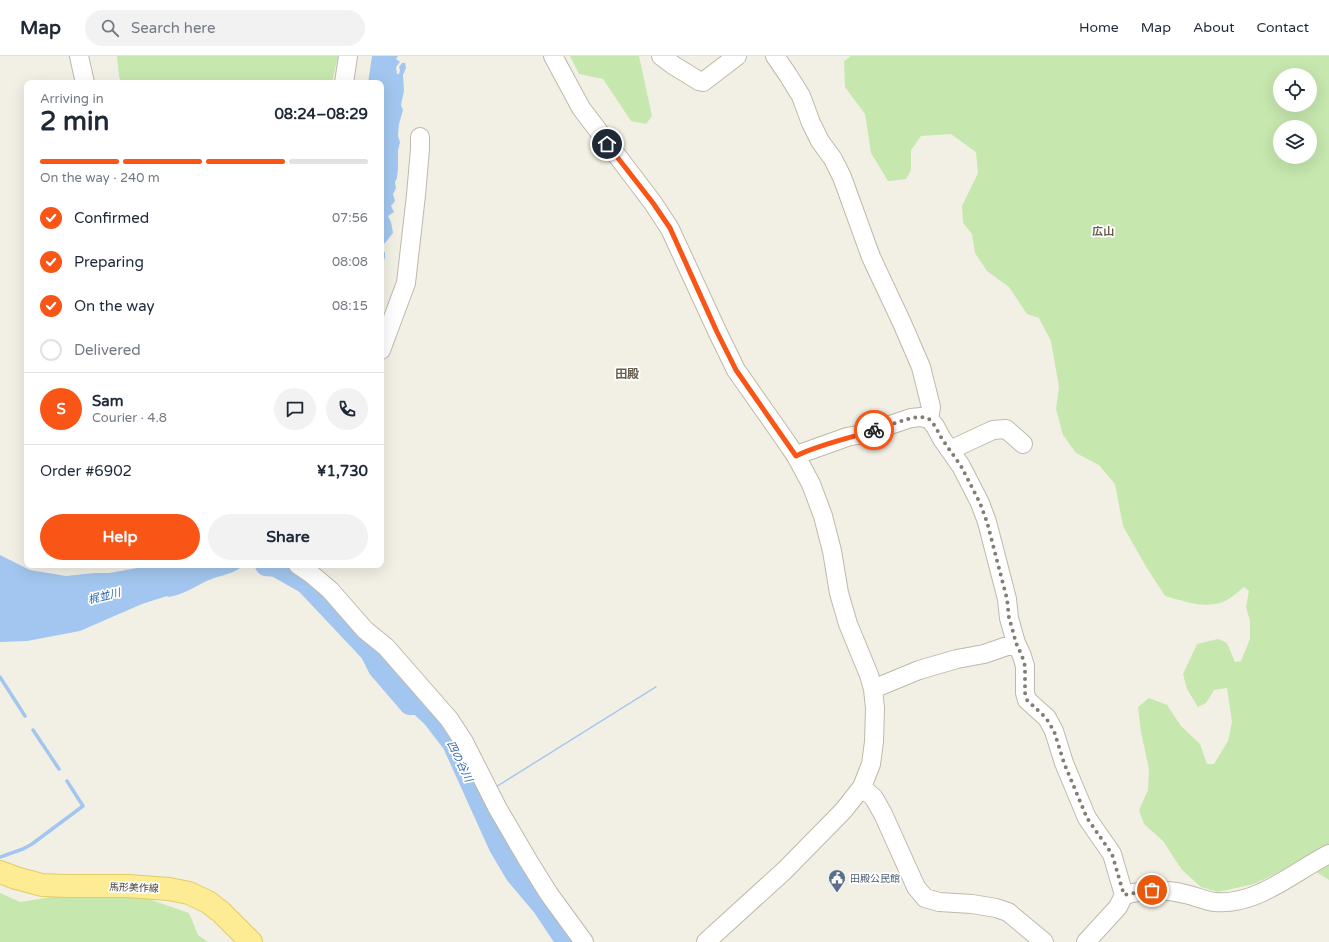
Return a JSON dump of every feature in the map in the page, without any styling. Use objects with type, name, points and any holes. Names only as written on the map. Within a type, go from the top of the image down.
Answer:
[{"type":"main road","name":"馬形美作線","points":[[0,872],[16,878],[42,884],[67,886],[128,886],[169,889],[189,893],[208,902],[221,912],[252,942]]},
{"type":"street","points":[[79,56],[84,80]]},
{"type":"street","points":[[344,80],[348,56]]},
{"type":"street","points":[[553,56],[580,108],[653,203],[670,228],[717,332],[736,370],[796,456],[811,484],[823,516],[832,551],[840,599],[873,689],[875,708],[874,742],[871,764],[862,787],[844,812],[706,942]]},
{"type":"street","points":[[661,56],[673,65],[703,82],[737,56]]},
{"type":"street","points":[[775,56],[801,96],[811,123],[820,141],[833,159],[842,177],[871,257],[921,367],[931,407],[929,419]]},
{"type":"street","points":[[384,342],[406,283],[416,195],[420,137]]},
{"type":"street","points":[[796,456],[847,437],[863,434],[911,418],[921,417],[929,419],[935,426],[967,478],[980,503],[987,522],[1007,599],[1009,618],[1016,643],[1025,666],[1025,693],[1027,700],[1046,718],[1054,731],[1064,763],[1087,818],[1112,854],[1124,895],[1118,907],[1086,942]]},
{"type":"street","points":[[950,450],[992,430],[1006,429],[1023,444]]},
{"type":"street","points":[[302,568],[330,590],[365,630],[386,647],[449,719],[464,742],[498,809],[529,862],[549,894],[584,942]]},
{"type":"street","points":[[873,689],[918,670],[957,659],[984,654],[1016,643]]},
{"type":"street","points":[[862,787],[874,798],[883,814],[916,887],[925,898],[939,902],[972,904],[1002,910],[1014,917],[1044,942]]},
{"type":"street","points":[[1124,895],[1152,890],[1184,893],[1215,902],[1234,901],[1257,896],[1329,854]]},
{"type":"green space","points":[[117,56],[338,56],[333,80],[120,80]]},
{"type":"green space","points":[[570,56],[639,56],[652,116],[646,124],[631,121],[603,79],[579,74]]},
{"type":"green space","points":[[851,56],[1329,56],[1329,880],[1300,862],[1254,884],[1218,892],[1201,887],[1182,870],[1163,841],[1144,824],[1139,810],[1148,790],[1149,769],[1141,732],[1138,707],[1149,698],[1167,705],[1181,726],[1200,744],[1207,764],[1214,764],[1228,741],[1232,722],[1227,688],[1214,690],[1206,703],[1198,707],[1187,689],[1183,674],[1197,644],[1218,639],[1227,643],[1235,662],[1241,661],[1250,639],[1250,621],[1246,607],[1249,591],[1244,587],[1226,601],[1209,605],[1194,604],[1165,596],[1145,565],[1123,526],[1115,484],[1099,465],[1076,453],[1063,435],[1056,409],[1059,387],[1051,341],[1039,318],[1027,314],[1009,287],[987,271],[975,253],[972,234],[963,223],[962,206],[978,173],[976,152],[951,134],[921,136],[911,150],[911,170],[906,179],[888,181],[871,153],[865,114],[845,87],[844,61]]},
{"type":"green space","points":[[0,893],[20,902],[64,895],[140,896],[189,913],[198,935],[208,942],[0,942]]},
{"type":"water","points":[[372,56],[398,56],[396,59],[400,62],[396,67],[397,74],[399,74],[399,67],[402,63],[405,63],[406,68],[403,75],[404,91],[401,105],[403,110],[399,124],[398,136],[400,142],[398,151],[398,168],[395,182],[396,188],[393,194],[395,201],[391,206],[394,212],[388,216],[393,233],[384,244],[384,80],[368,80]]},
{"type":"water","name":"梶並川","points":[[0,555],[30,570],[66,576],[109,573],[137,568],[240,568],[174,596],[167,596],[142,604],[80,631],[27,641],[0,642]]},
{"type":"water","points":[[656,686],[657,687],[494,789],[493,788]]},
{"type":"waterway","name":"四の谷川","points":[[280,568],[306,583],[371,652],[379,668],[410,704],[419,704],[433,717],[453,743],[500,847],[516,874],[543,906],[567,942]]},
{"type":"waterway","points":[[0,677],[25,716]]},
{"type":"waterway","points":[[33,730],[59,769]]},
{"type":"waterway","points":[[0,857],[23,849],[32,844],[83,806],[67,781]]},
{"type":"way so far","points":[[874,430],[911,418],[921,417],[929,419],[961,466],[980,503],[987,522],[1007,599],[1009,618],[1016,643],[1025,666],[1025,693],[1027,700],[1046,718],[1054,731],[1064,763],[1087,818],[1112,854],[1124,895],[1152,890]]},
{"type":"place","name":"田殿公民館","points":[[837,893]]},
{"type":"district","name":"広山","points":[[1103,231]]},
{"type":"district","name":"田殿","points":[[627,374]]},
{"type":"route","points":[[607,144],[653,203],[670,228],[717,332],[736,370],[796,456],[847,437],[874,430]]}]
